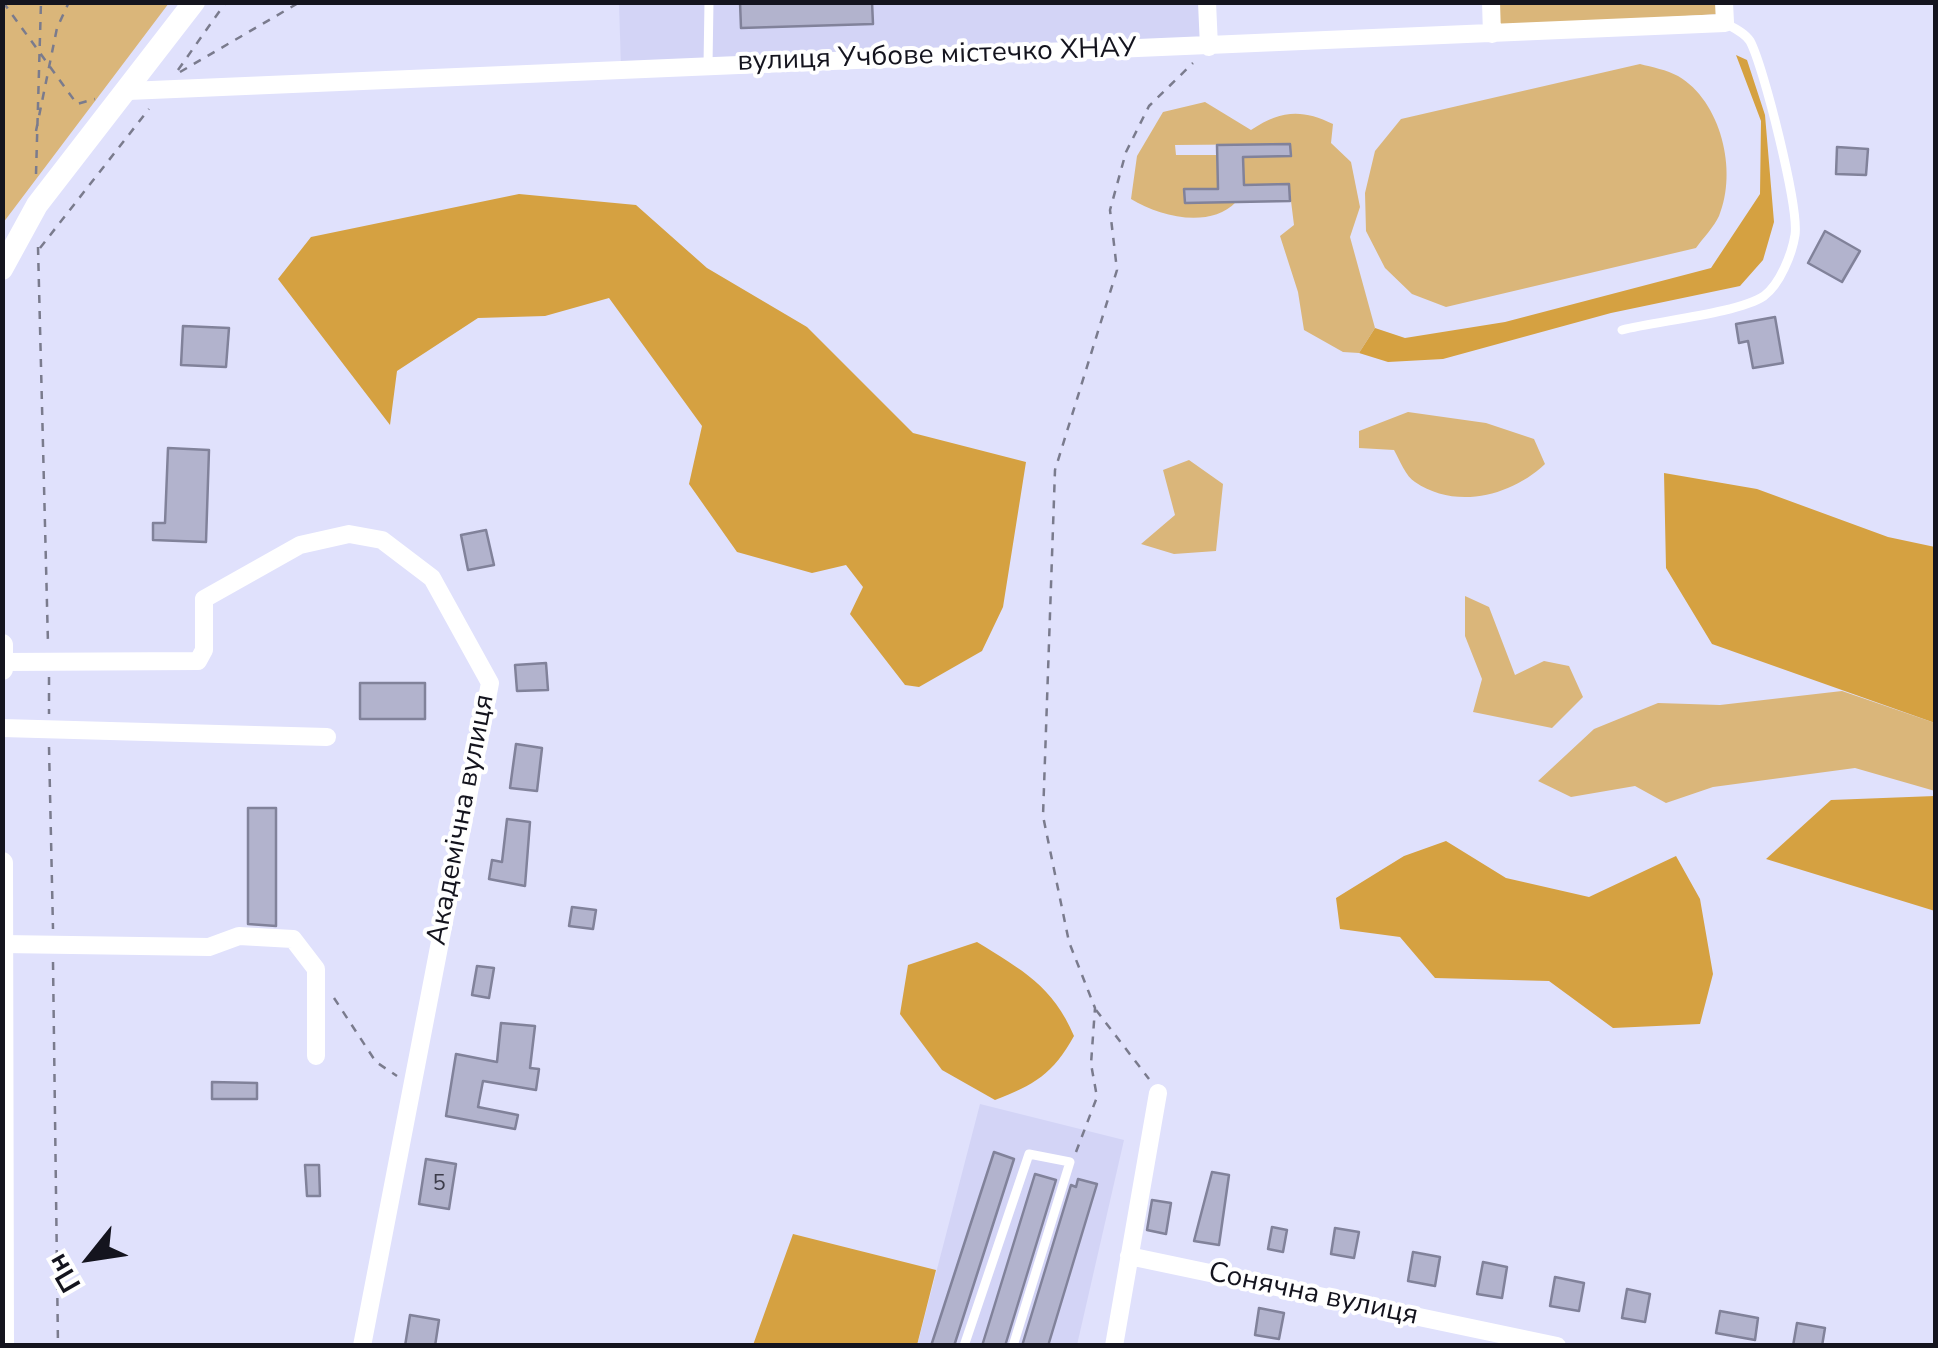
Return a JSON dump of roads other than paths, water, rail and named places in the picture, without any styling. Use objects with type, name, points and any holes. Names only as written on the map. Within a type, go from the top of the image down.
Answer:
[{"type":"street","points":[[2,269],[37,205],[194,2]]},
{"type":"street","points":[[1208,2],[1209,47]]},
{"type":"street","points":[[1490,2],[1492,34]]},
{"type":"street","points":[[1724,2],[1726,23]]},
{"type":"street","name":"вулиця Учбове містечко ХНАУ","points":[[128,91],[1726,23]]},
{"type":"street","name":"Академічна вулиця","points":[[3,665],[198,661],[204,650],[204,599],[300,545],[349,534],[382,540],[432,578],[490,683],[362,1346]]},
{"type":"street","points":[[2,645],[3,665]]},
{"type":"street","points":[[2,728],[327,737]]},
{"type":"street","points":[[2,864],[4,1346]]},
{"type":"street","points":[[4,944],[209,947],[240,936],[293,938],[308,954],[316,979],[316,1056]]},
{"type":"street","points":[[1114,1346],[1158,1092]]},
{"type":"street","name":"Сонячна вулиця","points":[[1128,1256],[1557,1346]]},
{"type":"lane","points":[[708,64],[709,2]]},
{"type":"lane","points":[[1622,330],[1669,317],[1732,309],[1765,295],[1788,260],[1796,231],[1766,85],[1748,37],[1726,23]]},
{"type":"lane","points":[[964,1346],[1029,1154],[1070,1162],[1014,1346]]}]
